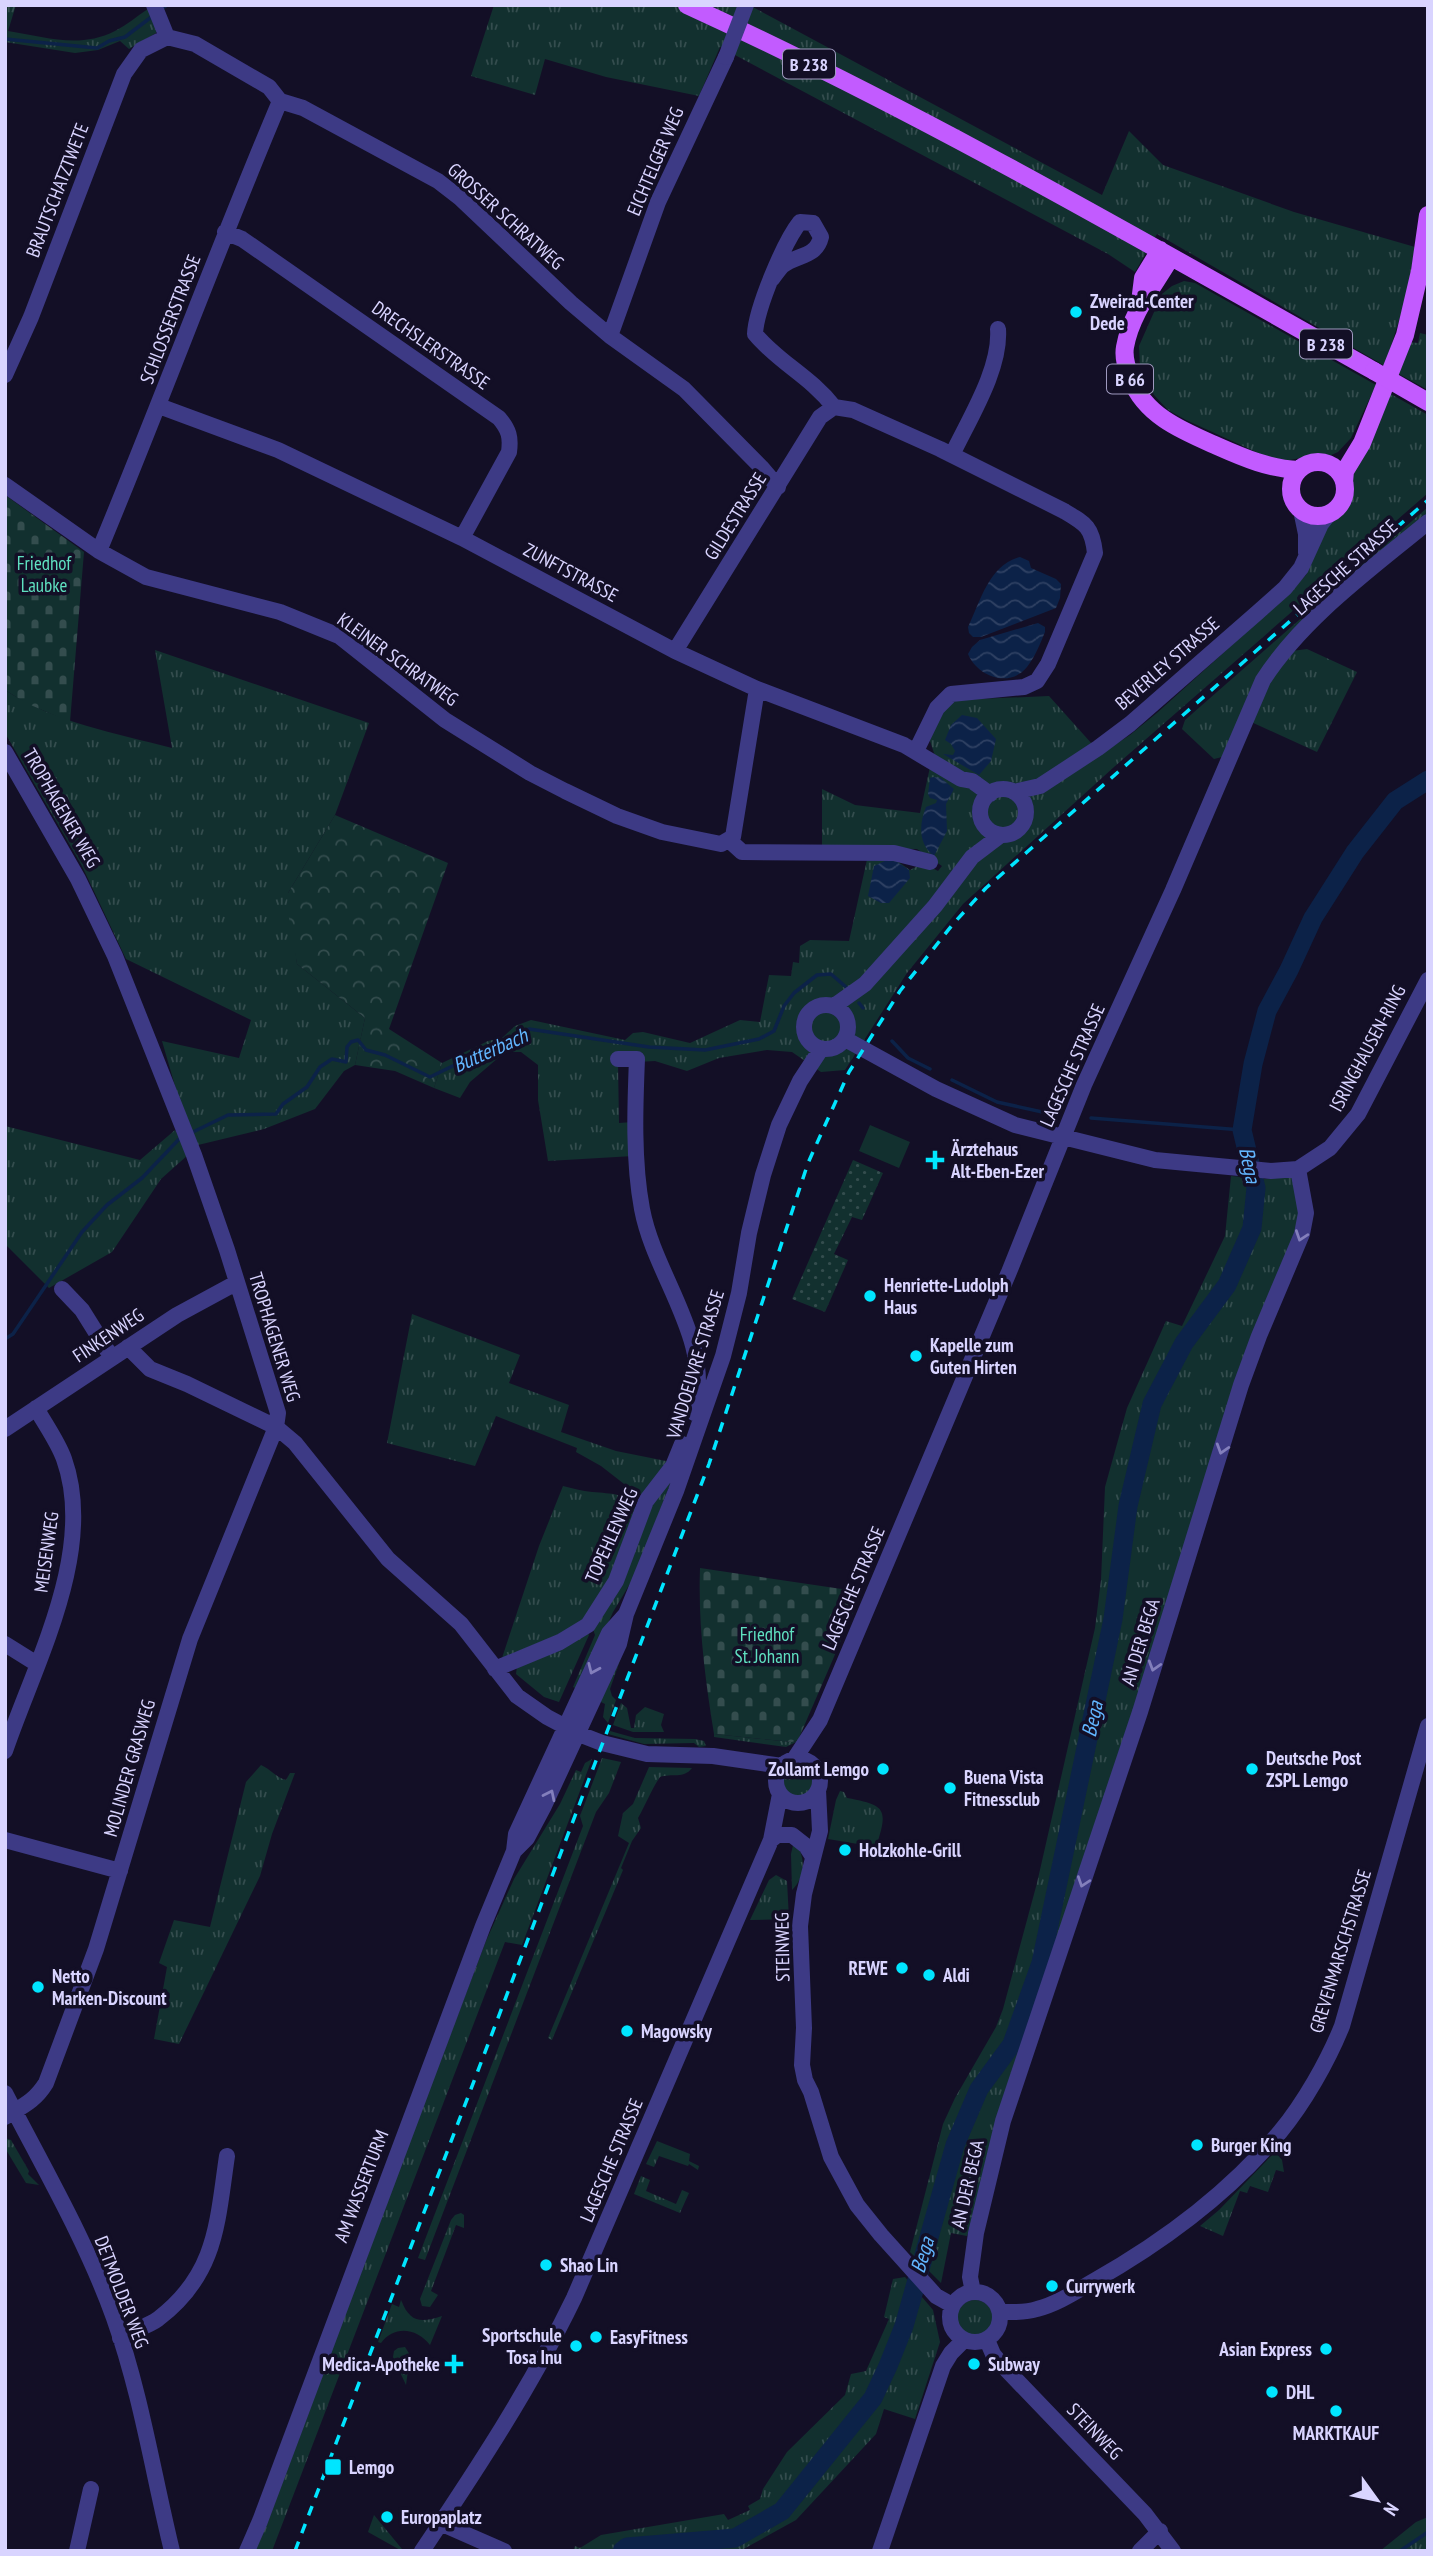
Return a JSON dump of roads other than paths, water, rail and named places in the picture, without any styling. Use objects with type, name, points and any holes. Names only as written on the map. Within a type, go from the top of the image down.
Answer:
[{"type":"main road","name":"B 238","points":[[687,5],[869,95],[1126,231],[1428,402]]},
{"type":"main road","points":[[1365,431],[1337,463],[1312,463],[1299,470],[1291,489],[1301,510],[1315,516],[1329,514],[1344,497],[1345,471],[1362,443],[1410,317],[1428,215]]},
{"type":"main road","name":"B 66","points":[[1126,231],[1141,262],[1143,278],[1140,306]]},
{"type":"main road","name":"B 66","points":[[1143,278],[1166,254]]},
{"type":"main road","name":"B 66","points":[[1166,254],[1140,306],[1124,350],[1127,368],[1139,396],[1163,419],[1183,431],[1259,464],[1291,489]]},
{"type":"main road","name":"B 66","points":[[1259,464],[1299,470]]},
{"type":"main road","points":[[1327,464],[1340,474],[1344,482]]},
{"type":"street","name":"EICHTELGER WEG","points":[[610,336],[659,202],[726,57],[746,5]]},
{"type":"street","points":[[157,12],[167,37]]},
{"type":"street","name":"GROSSER SCHRATWEG","points":[[167,37],[195,44],[269,87],[280,101],[303,108],[438,181],[610,336],[684,389],[778,487]]},
{"type":"street","name":"BRAUTSCHATZTWETE","points":[[5,375],[31,317],[124,74],[141,50],[167,37]]},
{"type":"street","name":"SCHLOSSERSTRASSE","points":[[99,551],[159,406],[225,232],[280,101]]},
{"type":"street","name":"DRECHSLERSTRASSE","points":[[225,232],[242,239],[499,418],[507,428],[511,439],[509,452],[462,538]]},
{"type":"street","points":[[772,279],[756,320],[755,334],[773,354],[819,388],[834,407],[853,410],[952,455],[1064,511],[1085,523],[1093,535],[1095,552],[1048,664],[1037,681],[1024,687],[951,694],[937,708],[916,751]]},
{"type":"street","points":[[952,455],[986,383],[999,342],[998,329]]},
{"type":"street","name":"ZUNFTSTRASSE","points":[[159,406],[278,450],[462,538],[675,651],[757,689],[916,751],[961,779],[972,781],[986,798]]},
{"type":"street","name":"GILDESTRASSE","points":[[675,651],[820,417],[834,407]]},
{"type":"street","name":"KLEINER SCHRATWEG","points":[[5,485],[99,551],[146,577],[279,612],[339,636],[445,720],[530,773],[617,816],[671,834],[721,844],[730,841],[742,852],[894,853],[930,862]]},
{"type":"street","points":[[1301,510],[1306,534],[1306,556]]},
{"type":"street","name":"BEVERLEY STRASSE","points":[[1040,786],[1098,748],[1140,716],[1285,588],[1301,568],[1324,519],[1329,514]]},
{"type":"street","name":"LAGESCHE STRASSE","points":[[813,1765],[820,1720],[1063,1137],[1262,680],[1321,613],[1428,522]]},
{"type":"street","points":[[730,841],[734,832],[757,689]]},
{"type":"street","name":"TROPHAGENER WEG","points":[[5,752],[78,879],[115,956],[194,1155],[278,1413],[276,1427],[295,1443],[388,1559],[461,1623],[517,1696],[573,1731],[647,1754],[713,1756],[739,1762],[788,1762]]},
{"type":"street","points":[[972,857],[983,824],[980,813],[986,798],[1001,789],[1014,792],[1040,786]]},
{"type":"street","points":[[983,824],[1001,835],[1007,835],[1019,828],[1040,786]]},
{"type":"street","points":[[1014,792],[1024,803],[1026,810]]},
{"type":"street","points":[[834,1006],[865,984],[935,906],[972,857],[1001,835]]},
{"type":"street","name":"ISRINGHAUSEN-RING","points":[[1063,1137],[1156,1160],[1271,1171],[1298,1169],[1329,1148],[1358,1114],[1428,980]]},
{"type":"street","points":[[847,1020],[865,984]]},
{"type":"street","points":[[821,1005],[834,1006],[847,1020],[848,1032],[845,1039],[832,1049],[821,1049],[812,1045],[806,1037],[804,1024],[809,1012],[821,1005]]},
{"type":"street","name":"VANDOEUVRE STRASSE","points":[[800,1081],[806,1037]]},
{"type":"street","points":[[845,1039],[926,1084],[997,1118],[1063,1137]]},
{"type":"street","name":"VANDOEUVRE STRASSE","points":[[573,1731],[609,1633],[626,1614],[676,1490],[723,1356],[763,1175],[779,1125],[800,1081],[821,1049]]},
{"type":"street","name":"TOPEHLENWEG","points":[[495,1669],[561,1642],[588,1625],[616,1581],[646,1502],[673,1466],[699,1395],[694,1347],[683,1313],[665,1279],[649,1238],[642,1208],[637,1157],[637,1059],[618,1059]]},
{"type":"street","name":"AN DER BEGA","points":[[973,2292],[970,2277],[976,2233],[1014,2085],[1140,1712],[1241,1385],[1302,1234],[1306,1213],[1298,1169]]},
{"type":"street","name":"FINKENWEG","points":[[5,1429],[177,1314],[236,1283]]},
{"type":"street","points":[[62,1289],[82,1310],[112,1358]]},
{"type":"street","points":[[128,1347],[150,1369],[276,1427]]},
{"type":"street","name":"MEISENWEG","points":[[5,1751],[57,1614],[68,1570],[74,1506],[64,1459],[36,1408]]},
{"type":"street","name":"MOLINDER GRASWEG","points":[[10,2114],[33,2101],[47,2084],[96,1949],[190,1639],[276,1427]]},
{"type":"street","points":[[5,1644],[37,1664]]},
{"type":"street","name":"LAGESCHE STRASSE","points":[[788,1762],[820,1720]]},
{"type":"street","name":"GREVENMARSCHSTRASSE","points":[[1000,2312],[1029,2311],[1056,2303],[1126,2263],[1210,2202],[1273,2140],[1289,2120],[1333,2048],[1342,2026],[1428,1726]]},
{"type":"street","name":"AM WASSERTURM","points":[[239,2551],[249,2545],[482,1926],[514,1851],[516,1834],[573,1731]]},
{"type":"street","points":[[798,1803],[810,1800],[818,1790],[820,1777],[813,1765],[803,1759],[788,1762],[778,1788],[811,1817],[817,1840]]},
{"type":"street","name":"TROPHAGENER WEG","points":[[739,1762],[778,1788]]},
{"type":"street","name":"LAGESCHE STRASSE","points":[[774,1838],[778,1788]]},
{"type":"street","name":"STEINWEG","points":[[818,1790],[820,1815],[817,1840],[801,1908],[800,1926],[804,2038],[808,2046],[812,2076],[811,2092],[824,2138],[838,2173],[867,2220],[936,2296],[952,2305]]},
{"type":"street","name":"LAGESCHE STRASSE","points":[[422,2551],[506,2423],[566,2315],[774,1838],[798,1803]]},
{"type":"street","points":[[774,1838],[792,1835],[806,1846],[813,1857]]},
{"type":"street","points":[[5,1840],[120,1871]]},
{"type":"street","name":"DETMOLDER WEG","points":[[5,2093],[10,2114],[78,2236],[113,2318],[144,2425],[172,2551]]},
{"type":"street","points":[[120,2338],[156,2320],[191,2288],[213,2244],[227,2156]]},
{"type":"street","points":[[973,2292],[987,2295],[1000,2312],[997,2329],[987,2340],[977,2343],[964,2340],[954,2333],[949,2319],[952,2305],[961,2296],[973,2292]]},
{"type":"street","points":[[880,2551],[943,2367],[951,2353],[964,2340]]},
{"type":"street","name":"STEINWEG","points":[[987,2340],[993,2354],[1003,2366],[1160,2530],[1173,2551]]},
{"type":"street","points":[[77,2551],[91,2488]]},
{"type":"street","name":"DETMOLDER WEG","points":[[165,2519],[183,2551]]},
{"type":"street","points":[[440,2524],[504,2551]]},
{"type":"street","points":[[1140,2551],[1160,2530]]},
{"type":"water","points":[[1020,557],[1029,561],[1031,568],[1061,584],[1056,608],[981,637],[973,637],[968,627],[987,585],[1009,561]]},
{"type":"water","points":[[1038,623],[1045,627],[1045,632],[1032,659],[1020,674],[994,677],[972,662],[968,654],[980,640]]},
{"type":"water","points":[[962,715],[977,718],[996,739],[991,761],[979,775],[943,754],[953,755],[955,751],[945,740],[951,725]]},
{"type":"water","points":[[930,778],[941,778],[954,789],[946,804],[947,831],[934,856],[925,846],[921,833],[926,807],[937,800],[930,798],[928,794]]},
{"type":"water","points":[[887,860],[897,862],[909,870],[910,878],[889,903],[881,903],[868,896],[874,866]]},
{"type":"waterway","points":[[160,10],[167,5]]},
{"type":"waterway","points":[[5,39],[97,48],[109,41],[125,37],[154,15]]},
{"type":"waterway","name":"Bega","points":[[622,2551],[627,2547],[735,2538],[782,2511],[873,2398],[888,2366],[904,2326],[955,2145],[979,2089],[1012,2044],[1041,1963],[1113,1619],[1128,1506],[1152,1404],[1184,1343],[1227,1285],[1252,1228],[1256,1188],[1242,1130],[1253,1064],[1267,1011],[1313,918],[1355,852],[1395,801],[1428,780]]},
{"type":"waterway","name":"Butterbach","points":[[193,1132],[228,1115],[276,1114],[283,1104],[307,1087],[320,1067],[332,1059],[346,1062],[347,1047],[358,1040],[366,1050],[385,1055],[430,1077],[529,1029],[649,1047],[705,1050],[759,1039],[774,1031],[784,1006],[794,993],[817,975],[831,974],[846,987]]},
{"type":"waterway","points":[[859,1003],[863,1008]]},
{"type":"waterway","points":[[892,1041],[908,1058],[930,1069]]},
{"type":"waterway","points":[[952,1080],[997,1102],[1056,1115]]},
{"type":"waterway","points":[[1091,1118],[1242,1130]]},
{"type":"waterway","name":"Butterbach","points":[[5,1339],[13,1334],[82,1232],[107,1205],[142,1178],[182,1136]]},
{"type":"waterway","points":[[1400,2551],[1428,2532]]},
{"type":"railway","points":[[295,2551],[709,1464],[808,1163],[849,1072],[900,991],[953,924],[986,888],[1428,500]]},
{"type":"place","name":"Zweirad-Center Dede","points":[[1076,312]]},
{"type":"place","name":"Ärztehaus Alt-Eben-Ezer","points":[[935,1160]]},
{"type":"place","name":"Henriette-Ludolph Haus","points":[[870,1296]]},
{"type":"place","name":"Kapelle zum Guten Hirten","points":[[916,1356]]},
{"type":"place","name":"Zollamt Lemgo","points":[[883,1769]]},
{"type":"place","name":"Deutsche Post ZSPL Lemgo","points":[[1252,1769]]},
{"type":"place","name":"Buena Vista Fitnessclub","points":[[950,1788]]},
{"type":"place","name":"Holzkohle-Grill","points":[[845,1850]]},
{"type":"place","name":"REWE","points":[[902,1968]]},
{"type":"place","name":"Aldi","points":[[929,1975]]},
{"type":"place","name":"Netto Marken-Discount","points":[[38,1987]]},
{"type":"place","name":"Magowsky","points":[[627,2031]]},
{"type":"place","name":"Burger King","points":[[1197,2145]]},
{"type":"place","name":"Shao Lin","points":[[546,2265]]},
{"type":"place","name":"Currywerk","points":[[1052,2286]]},
{"type":"place","name":"EasyFitness","points":[[596,2337]]},
{"type":"place","name":"Sportschule Tosa Inu","points":[[576,2346]]},
{"type":"place","name":"Asian Express","points":[[1326,2349]]},
{"type":"place","name":"Medica-Apotheke","points":[[454,2364]]},
{"type":"place","name":"Subway","points":[[974,2364]]},
{"type":"place","name":"DHL","points":[[1272,2392]]},
{"type":"place","name":"MARKTKAUF","points":[[1336,2411]]},
{"type":"place","name":"Lemgo","points":[[333,2467]]},
{"type":"place","name":"Europaplatz","points":[[387,2517]]},
{"type":"park label","name":"Friedhof Laubke","points":[[44,574]]},
{"type":"park label","name":"Friedhof St. Johann","points":[[767,1645]]}]
